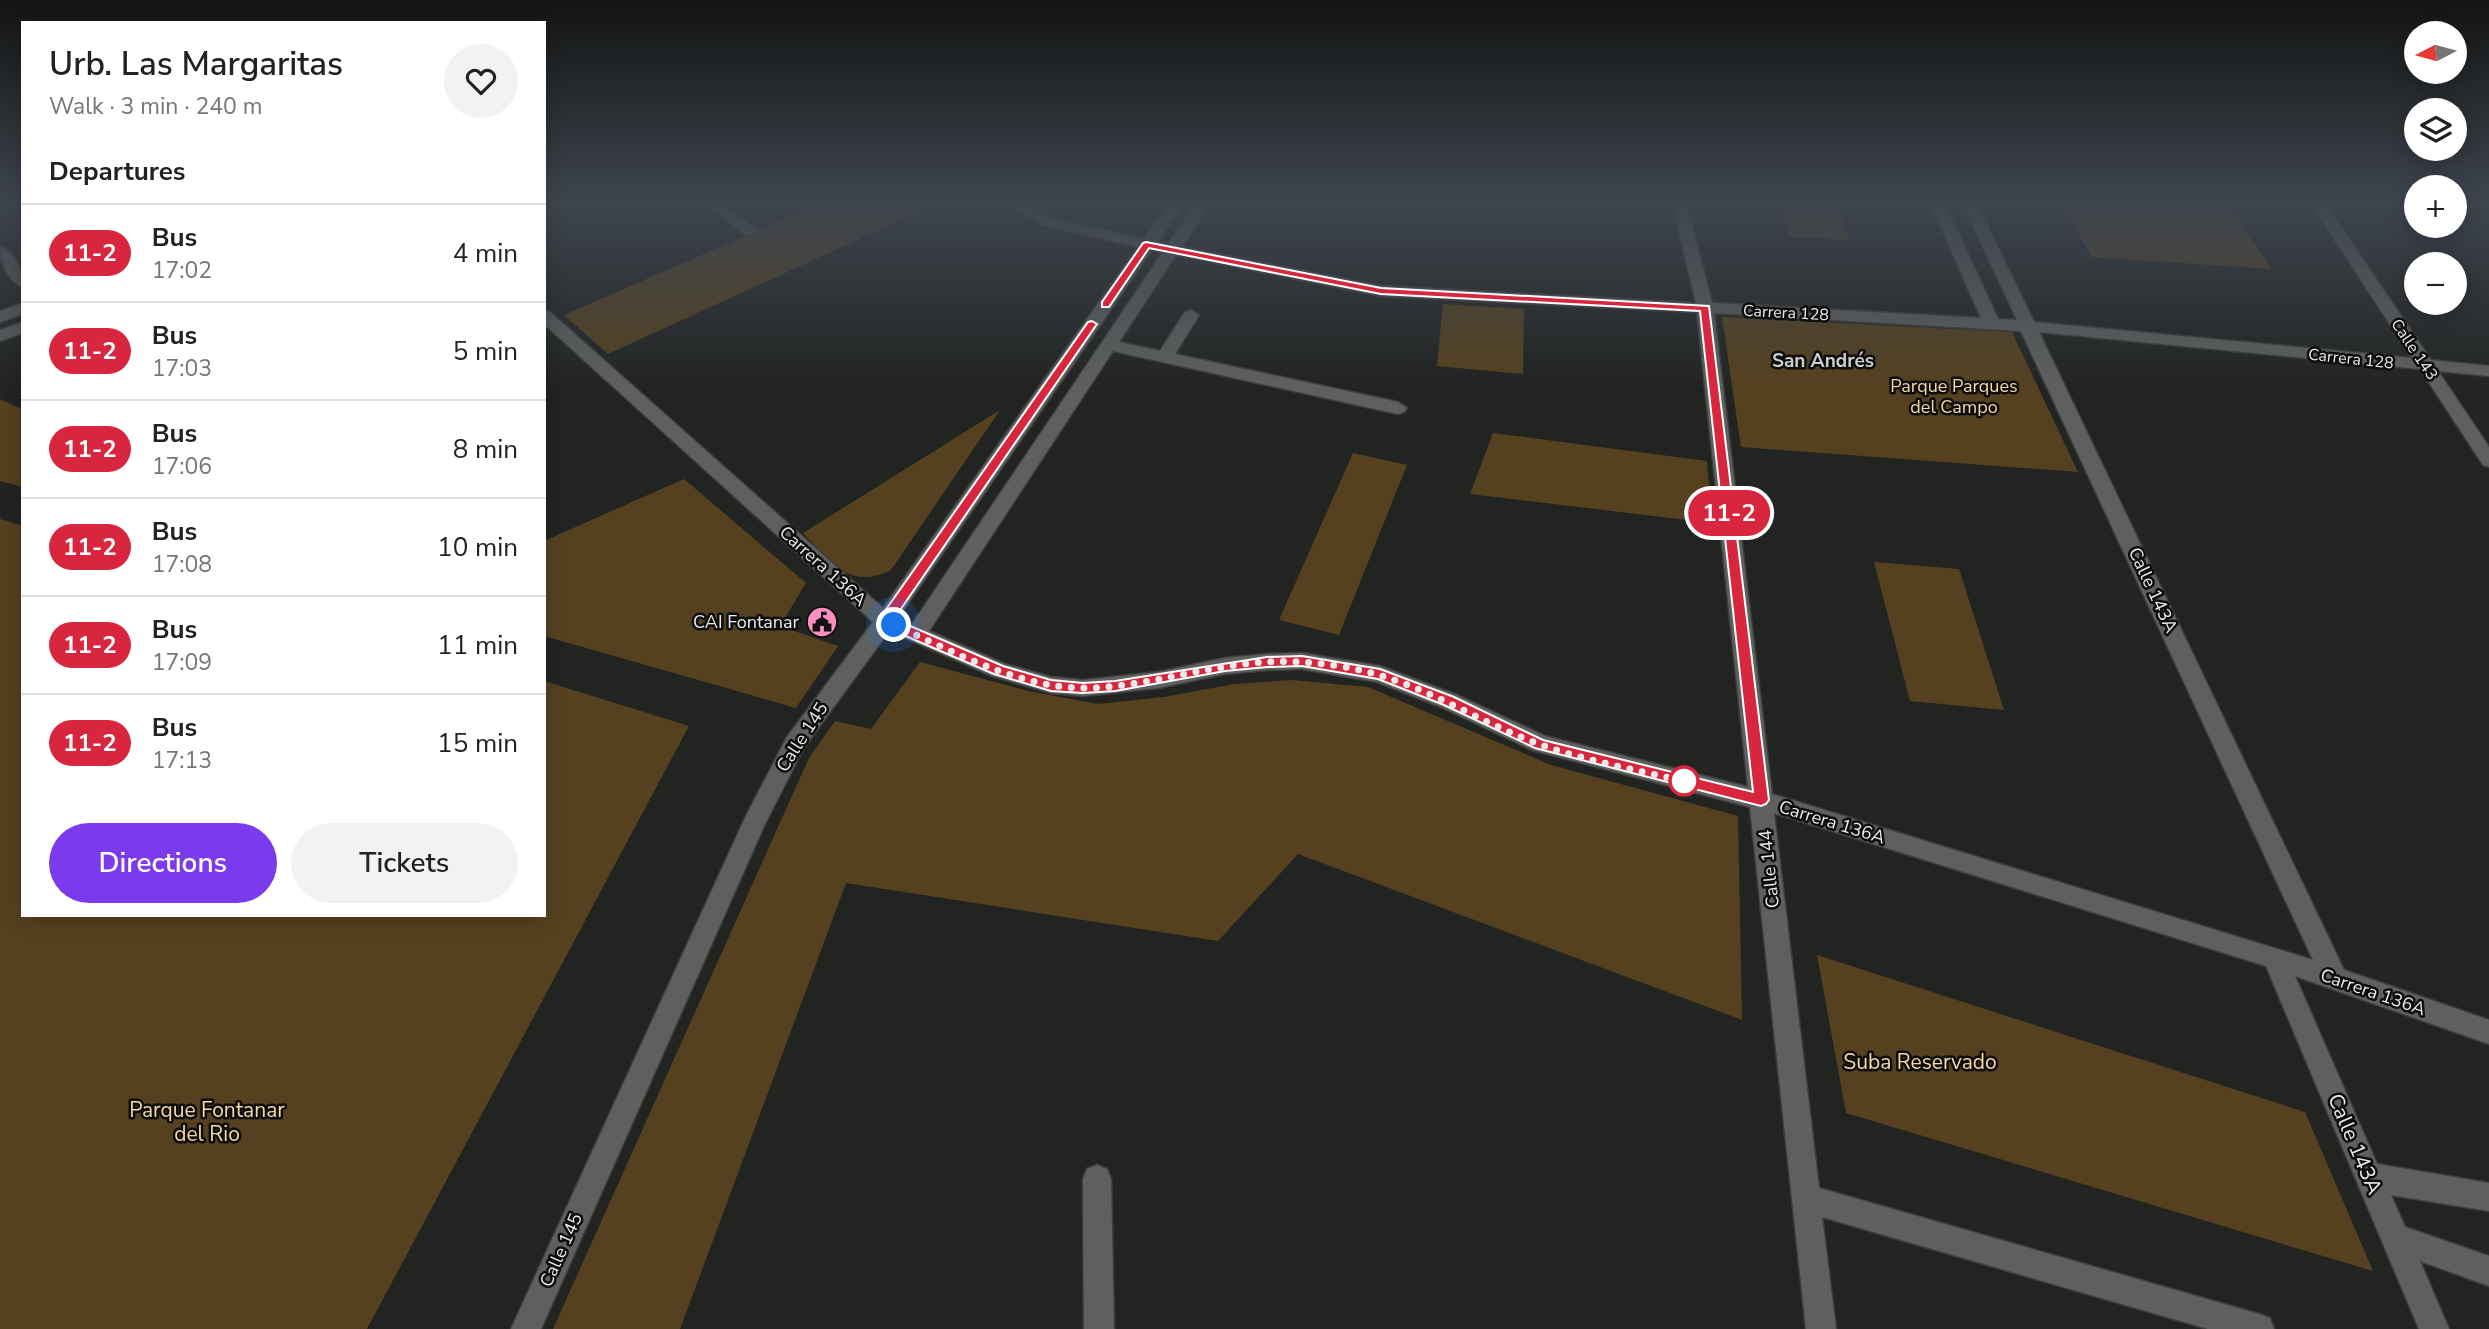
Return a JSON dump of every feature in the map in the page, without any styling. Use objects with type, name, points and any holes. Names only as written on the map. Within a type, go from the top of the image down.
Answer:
[{"type":"street","points":[[10,264],[21,279]]},
{"type":"street","name":"Calle 145","points":[[526,1329],[774,781],[795,743],[885,621],[1133,264]]},
{"type":"street","points":[[916,634],[1162,264]]},
{"type":"street","name":"Carrera 128","points":[[1243,264],[1381,291],[1992,323],[2489,371]]},
{"type":"street","name":"Calle 144","points":[[1694,264],[1705,308],[1821,1329]]},
{"type":"street","points":[[1965,264],[1992,323]]},
{"type":"street","name":"Calle 143A","points":[[1999,264],[2335,979]]},
{"type":"street","name":"Calle 143","points":[[2358,264],[2489,461]]},
{"type":"street","points":[[0,317],[21,309]]},
{"type":"street","points":[[1165,357],[1191,315]]},
{"type":"street","name":"Carrera 136A","points":[[546,317],[885,621],[1025,679],[1083,688],[1158,680],[1225,666],[1267,662],[1302,661],[1340,666],[1406,683],[1540,744],[1761,800],[2276,958],[2489,1032]]},
{"type":"street","points":[[0,336],[21,328]]},
{"type":"street","points":[[1108,345],[1398,408]]},
{"type":"street","name":"Calle 143A","points":[[2276,958],[2434,1329]]},
{"type":"street","points":[[2369,1177],[2489,1197]]},
{"type":"street","points":[[1097,1179],[1099,1329]]},
{"type":"street","points":[[1806,1198],[2259,1329]]},
{"type":"street","points":[[2395,1238],[2489,1271]]},
{"type":"green space","points":[[681,264],[805,264],[608,354],[564,315]]},
{"type":"green space","points":[[2197,264],[2269,264],[2272,269]]},
{"type":"green space","points":[[1443,304],[1524,309],[1523,374],[1437,366]]},
{"type":"green space","name":"Parque Parques del Campo","points":[[1722,317],[2012,332],[2078,472],[1741,447]]},
{"type":"green space","points":[[0,399],[21,409],[21,486],[0,481]]},
{"type":"green space","points":[[1000,410],[891,570],[876,576],[852,575],[832,563],[803,533]]},
{"type":"green space","points":[[1493,433],[1707,461],[1712,523],[1470,494]]},
{"type":"green space","points":[[1353,453],[1407,465],[1339,635],[1279,620]]},
{"type":"green space","points":[[684,479],[806,583],[780,626],[838,646],[796,708],[546,637],[546,540]]},
{"type":"green space","name":"Parque Fontanar del Rio","points":[[0,519],[21,525],[21,917],[546,917],[546,682],[689,726],[367,1329],[0,1329]]},
{"type":"green space","points":[[1874,562],[1959,569],[2004,710],[1910,701]]},
{"type":"green space","points":[[920,662],[1028,691],[1098,704],[1164,697],[1234,684],[1292,680],[1368,687],[1551,765],[1738,816],[1742,1020],[1298,854],[1218,941],[846,883],[680,1329],[553,1329],[809,758],[835,721],[871,729]]},
{"type":"green space","name":"Suba Reservado","points":[[1817,955],[2305,1112],[2373,1271],[1846,1113]]},
{"type":"bus line","name":"11-2","points":[[1105,305],[1133,264]]},
{"type":"bus line","name":"11-2","points":[[1092,324],[885,621],[999,670],[1051,685],[1083,688],[1115,686],[1225,666],[1267,662],[1302,661],[1380,674],[1449,701],[1540,744],[1761,800],[1705,308],[1381,291],[1242,264]]},
{"type":"place","name":"CAI Fontanar","points":[[822,622]]},
{"type":"district","name":"San Andrés","points":[[1823,360]]},
{"type":"route","points":[[894,625],[1025,679],[1083,688],[1158,680],[1225,666],[1267,662],[1302,661],[1340,666],[1380,674],[1406,683],[1540,744],[1684,781]]}]
